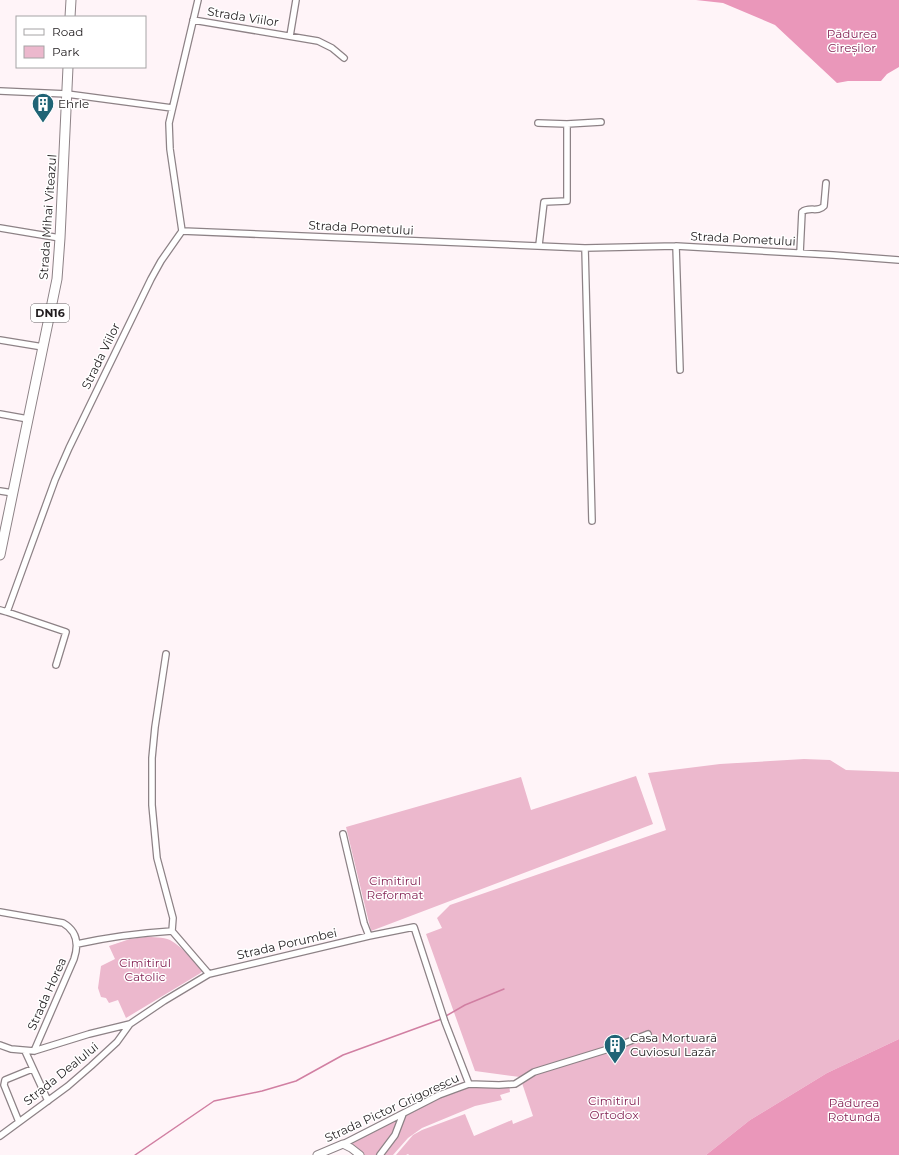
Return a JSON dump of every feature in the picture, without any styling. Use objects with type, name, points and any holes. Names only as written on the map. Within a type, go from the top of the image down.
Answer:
[{"type":"highway","points":[[70,16],[71,0]]},
{"type":"highway","name":"Strada Mihai Viteazul","points":[[0,555],[57,279],[68,68]]},
{"type":"street","name":"Strada Viilor","points":[[7,612],[55,480],[69,448],[151,278],[182,231],[169,135],[169,123],[198,0]]},
{"type":"street","name":"Strada Viilor","points":[[290,36],[296,0]]},
{"type":"street","name":"Strada Viilor","points":[[193,20],[318,41],[326,44],[344,58]]},
{"type":"street","points":[[0,90],[67,94],[172,108]]},
{"type":"street","points":[[538,123],[567,124],[601,122]]},
{"type":"street","points":[[540,246],[544,202],[567,201],[567,124]]},
{"type":"street","points":[[800,253],[802,212],[808,209],[819,210],[824,206],[826,182]]},
{"type":"street","points":[[0,228],[60,238]]},
{"type":"street","name":"Strada Pometului","points":[[182,231],[585,248],[676,246],[899,260]]},
{"type":"street","points":[[676,246],[680,370]]},
{"type":"street","points":[[585,248],[592,521]]},
{"type":"street","points":[[0,340],[43,347]]},
{"type":"street","points":[[0,414],[28,419]]},
{"type":"street","points":[[0,491],[13,493]]},
{"type":"street","points":[[0,610],[66,632],[56,665]]},
{"type":"street","points":[[166,654],[153,750],[152,805],[157,858],[173,918],[172,931],[210,974]]},
{"type":"street","points":[[343,834],[364,922],[369,936]]},
{"type":"street","points":[[0,912],[62,923],[69,927],[78,944],[109,937],[144,932],[172,931]]},
{"type":"street","name":"Strada Porumbei","points":[[0,1045],[11,1049],[34,1051],[89,1034],[130,1024],[164,1001],[210,974],[369,936],[414,927],[445,1022],[469,1084]]},
{"type":"street","name":"Strada Horea","points":[[34,1051],[74,959],[78,944]]},
{"type":"street","name":"Strada Dealului","points":[[0,1136],[68,1086],[117,1042],[130,1024]]},
{"type":"street","name":"Strada Pictor Grigorescu","points":[[318,1155],[343,1144],[439,1095],[469,1084],[515,1084],[534,1072],[648,1034]]},
{"type":"street","points":[[25,1051],[48,1101]]},
{"type":"street","points":[[19,1122],[4,1085],[6,1080],[32,1069]]},
{"type":"street","points":[[380,1155],[395,1135],[403,1114]]},
{"type":"street","points":[[343,1144],[360,1155]]},
{"type":"green space","name":"Pădurea Cireșilor","points":[[696,0],[899,0],[899,67],[887,74],[881,81],[848,81],[837,83],[775,25],[723,3]]},
{"type":"green space","name":"Cimitirul Ortodox","points":[[804,759],[830,760],[846,770],[899,772],[899,1039],[827,1073],[750,1120],[706,1155],[396,1155],[413,1135],[422,1130],[465,1114],[474,1136],[512,1120],[513,1124],[533,1116],[520,1077],[475,1071],[426,934],[442,928],[437,918],[450,905],[666,830],[648,773],[720,764]]},
{"type":"green space","name":"Cimitirul Reformat","points":[[636,776],[653,824],[371,931],[346,827],[521,777],[531,810]]},
{"type":"green space","name":"Cimitirul Catolic","points":[[145,937],[170,940],[184,950],[203,971],[126,1018],[118,1000],[109,1003],[106,998],[101,997],[98,988],[101,966],[115,959],[109,946],[130,939]]},
{"type":"green space","name":"Pădurea Rotundă","points":[[899,1039],[899,1155],[706,1155],[750,1120],[827,1073]]},
{"type":"green space","points":[[469,1084],[509,1085],[510,1092],[500,1095],[502,1100],[475,1106],[422,1128],[408,1138],[393,1155],[360,1155],[343,1144]]},
{"type":"waterway","points":[[135,1155],[214,1101],[262,1091],[296,1081],[343,1055],[439,1020],[465,1005],[504,989]]},
{"type":"place","name":"Ehrle","points":[[43,124]]},
{"type":"place","name":"Casa Mortuară Cuviosul Lazăr","points":[[615,1064]]}]
